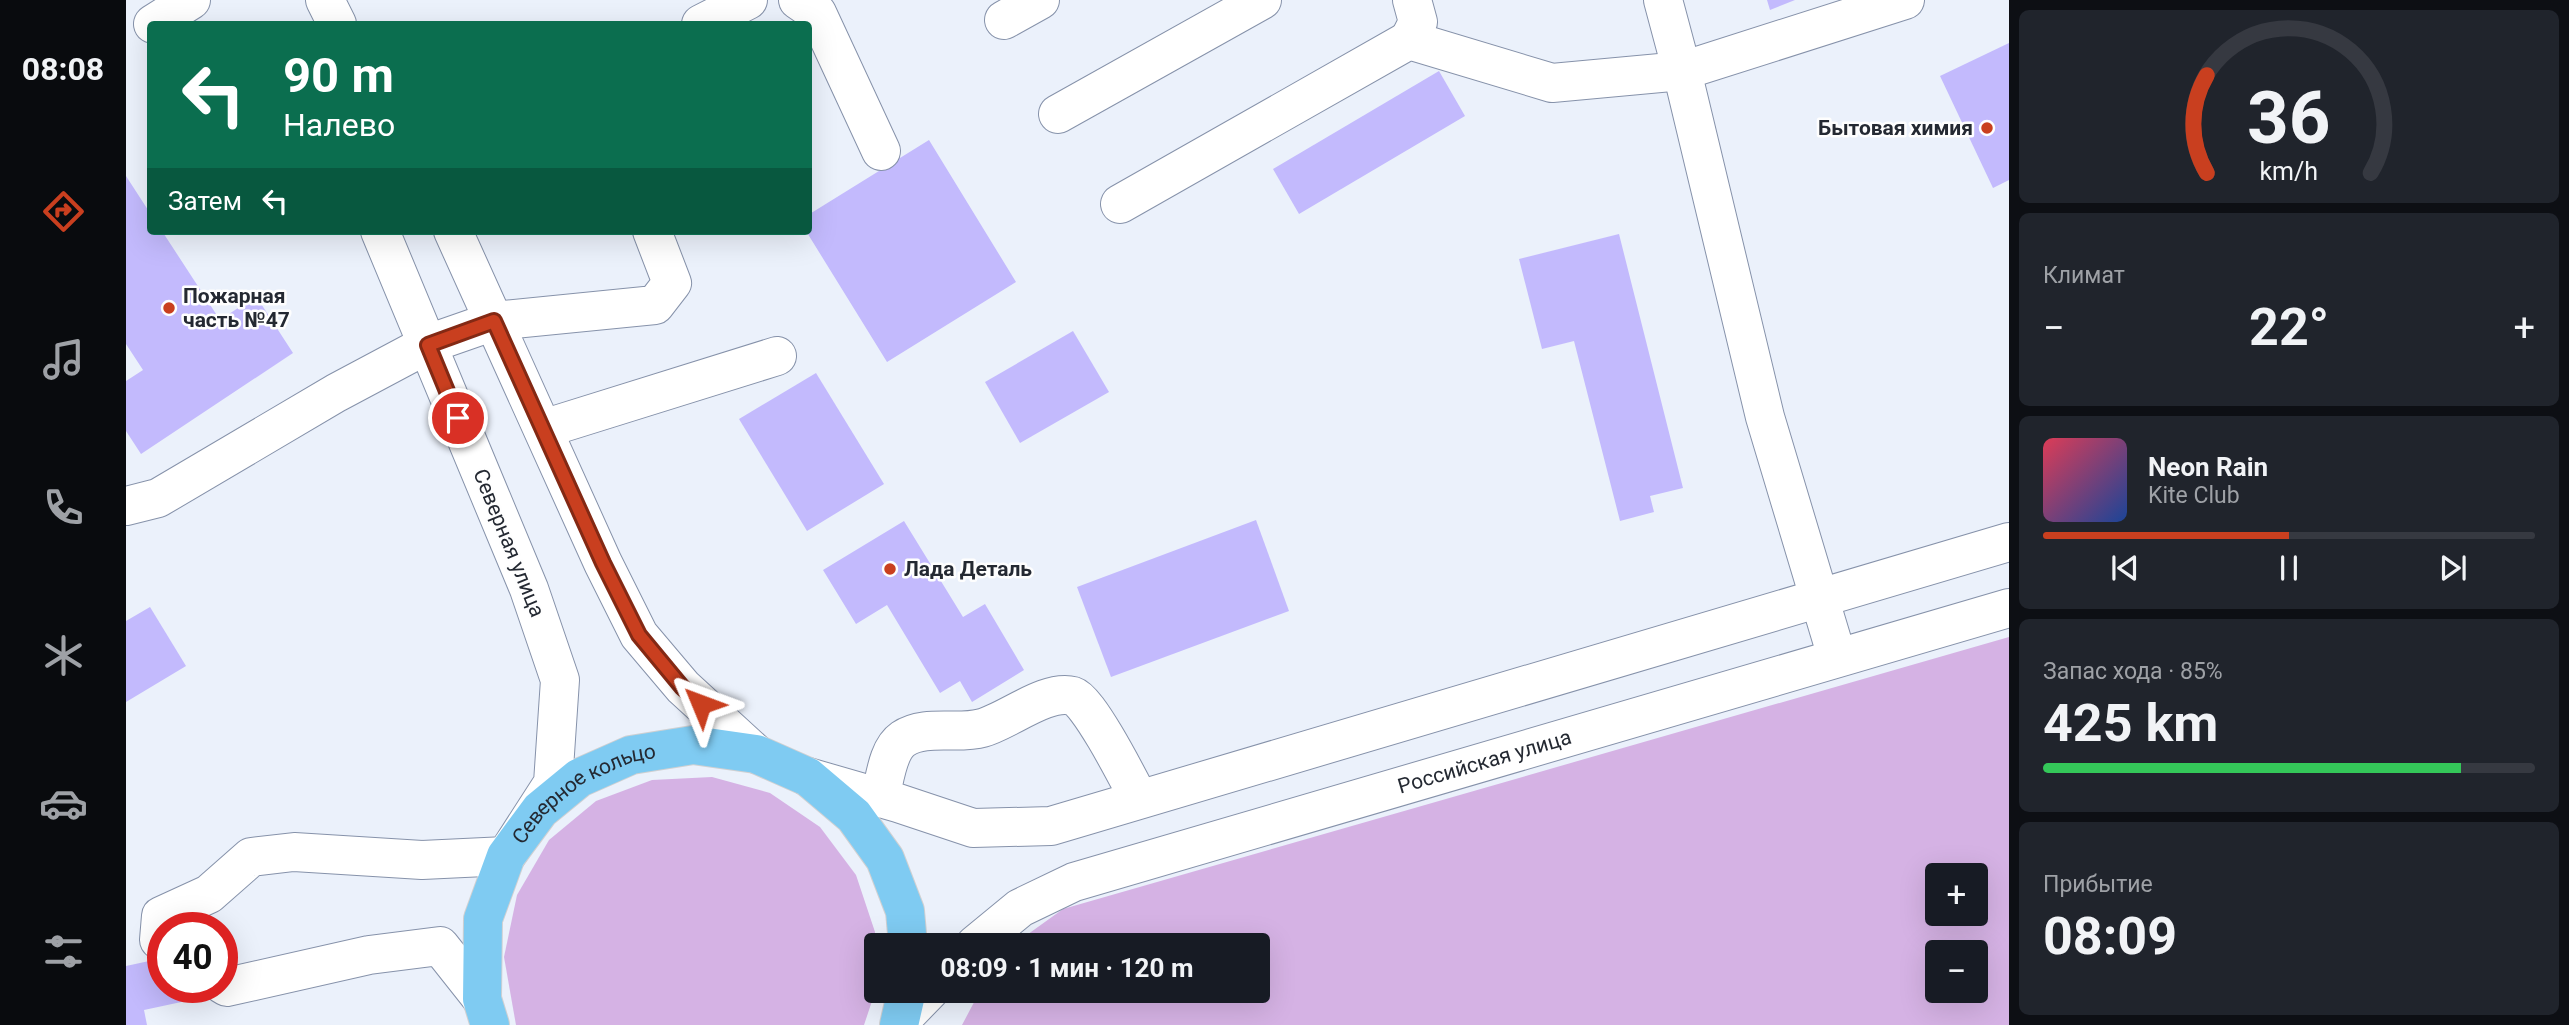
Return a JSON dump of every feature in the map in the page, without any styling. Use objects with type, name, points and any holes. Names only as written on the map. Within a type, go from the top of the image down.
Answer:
[{"type":"main road","name":"Северное кольцо","points":[[482,1016],[483,919],[506,856],[540,810],[579,778],[631,755],[693,745],[756,754],[808,777],[854,816],[885,859],[905,911],[907,933]]},
{"type":"street","points":[[158,21],[191,0]]},
{"type":"street","points":[[326,0],[336,21]]},
{"type":"street","points":[[707,21],[748,0]]},
{"type":"street","points":[[798,0],[817,13],[881,151]]},
{"type":"street","points":[[1004,20],[1040,0]]},
{"type":"street","points":[[1058,114],[1262,0]]},
{"type":"street","points":[[1120,204],[1409,40],[1418,22],[1412,0]]},
{"type":"street","points":[[1663,0],[1765,416],[1837,657]]},
{"type":"street","points":[[1409,40],[1552,83],[1682,71],[1905,0]]},
{"type":"street","points":[[126,42],[147,28]]},
{"type":"street","name":"Северная улица","points":[[382,235],[529,589],[560,680],[553,783],[506,856]]},
{"type":"street","points":[[463,235],[494,321],[603,563],[639,635],[682,687],[756,754]]},
{"type":"street","points":[[126,506],[158,498],[336,393],[428,345],[494,321],[655,304],[672,283],[654,235]]},
{"type":"street","points":[[543,429],[778,356]]},
{"type":"street","points":[[808,777],[973,828],[1051,826],[1818,596],[2009,542]]},
{"type":"street","name":"Российская улица","points":[[990,933],[1020,908],[1074,882],[2009,608]]},
{"type":"street","points":[[880,798],[894,747],[904,738],[919,733],[982,729],[1056,695],[1074,696],[1088,709],[1139,799]]},
{"type":"street","points":[[170,912],[209,894],[251,857],[294,852],[422,860],[506,856]]},
{"type":"street","points":[[238,985],[369,956],[440,946],[482,1016]]},
{"type":"shaded area","points":[[2009,637],[2009,1025],[962,1025],[974,1003],[1270,1003],[1270,933],[1030,933],[1063,909]]},
{"type":"shaded area","points":[[712,777],[770,793],[820,827],[856,875],[875,932],[864,933],[864,1003],[871,1003],[864,1025],[516,1025],[504,957],[517,895],[549,840],[596,801],[652,780]]},
{"type":"building","points":[[1767,0],[1795,0],[1770,10]]},
{"type":"building","name":"Бытовая химия","points":[[2009,43],[2009,180],[1993,188],[1940,76]]},
{"type":"building","points":[[1439,71],[1465,116],[1299,214],[1273,169]]},
{"type":"building","points":[[929,140],[1016,282],[887,362],[808,235],[812,235],[812,213]]},
{"type":"building","name":"Пожарная часть №47","points":[[126,176],[147,208],[147,235],[165,235],[220,320],[256,296],[293,353],[141,454],[126,431],[126,381],[143,370],[126,344]]},
{"type":"building","points":[[1619,234],[1683,488],[1650,496],[1654,512],[1620,521],[1574,341],[1542,349],[1519,259]]},
{"type":"building","points":[[1073,331],[1109,392],[1020,443],[985,382]]},
{"type":"building","points":[[816,373],[884,484],[807,531],[739,419]]},
{"type":"building","points":[[1256,520],[1289,611],[1111,677],[1077,587]]},
{"type":"building","points":[[904,521],[963,617],[985,604],[1024,670],[972,702],[960,681],[940,693],[887,605],[856,624],[823,570]]},
{"type":"building","points":[[150,607],[186,666],[126,702],[126,621]]},
{"type":"building","points":[[147,961],[147,1003],[177,1003],[144,1010],[147,1025],[126,1025],[126,966]]},
{"type":"place","name":"Бытовая химия","points":[[1987,128]]},
{"type":"place","name":"Пожарная часть №47","points":[[169,308]]},
{"type":"place","name":"Лада Деталь","points":[[890,569]]},
{"type":"route","points":[[458,418],[428,345],[494,321],[603,563],[639,635],[682,687],[701,704]]}]
